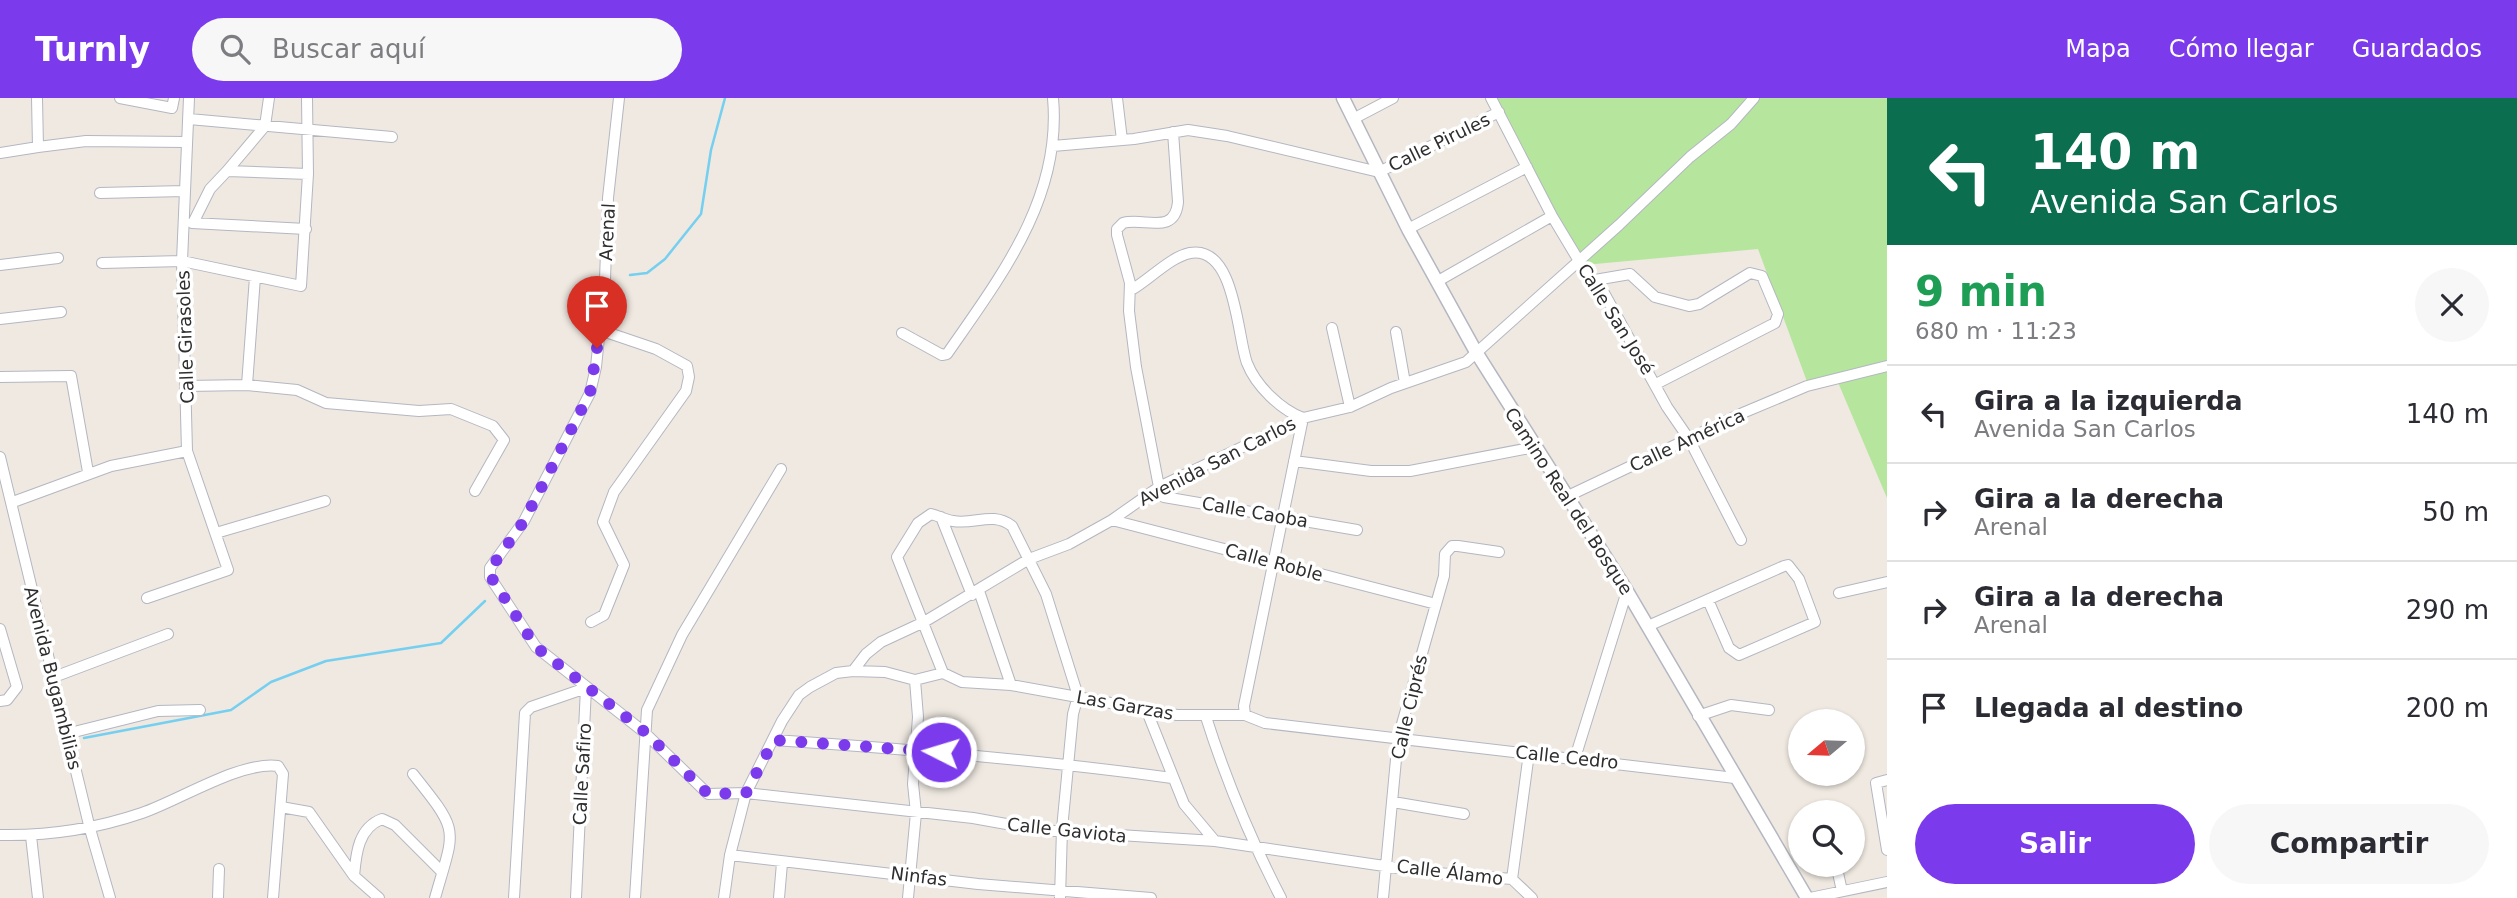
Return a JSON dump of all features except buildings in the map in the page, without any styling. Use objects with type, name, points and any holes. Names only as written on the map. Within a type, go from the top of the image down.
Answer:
[{"type":"street","points":[[37,98],[38,147]]},
{"type":"street","points":[[120,98],[172,108],[174,98]]},
{"type":"street","name":"Calle Girasoles","points":[[147,598],[228,570],[187,451],[182,261],[189,98]]},
{"type":"street","points":[[184,230],[194,221],[210,189],[265,126],[268,98]]},
{"type":"street","points":[[102,263],[182,261],[301,286],[308,174],[307,98]]},
{"type":"street","name":"Arenal","points":[[619,98],[608,198],[605,279],[597,329],[596,367],[590,393],[524,521],[491,568],[491,577],[536,647],[645,732],[701,791],[717,796],[746,793]]},
{"type":"street","points":[[902,333],[942,355],[947,354],[990,292],[1042,196],[1054,146],[1053,98]]},
{"type":"street","points":[[1117,98],[1122,140]]},
{"type":"street","name":"Camino Real del Bosque","points":[[1343,98],[1408,229],[1476,352],[1627,591],[1698,716],[1809,898]]},
{"type":"street","points":[[1353,120],[1393,98]]},
{"type":"street","name":"Calle San José","points":[[1491,98],[1552,216],[1579,261],[1595,280],[1689,439],[1741,540]]},
{"type":"street","name":"Avenida San Carlos","points":[[724,898],[730,855],[746,793],[782,721],[799,695],[829,676],[853,671],[874,647],[924,622],[1029,559],[1069,544],[1112,520],[1157,489],[1303,418],[1350,407],[1405,383],[1460,365],[1579,261],[1690,157],[1731,124],[1754,98]]},
{"type":"street","name":"Calle Pirules","points":[[1379,172],[1499,113]]},
{"type":"street","points":[[189,119],[392,137]]},
{"type":"street","points":[[1054,146],[1172,132],[1227,136],[1379,172]]},
{"type":"street","points":[[1157,489],[1136,367],[1129,311],[1131,290],[1118,244],[1117,229],[1127,221],[1164,223],[1175,213],[1178,202],[1172,132]]},
{"type":"street","points":[[0,153],[86,141],[186,142]]},
{"type":"street","points":[[1408,229],[1527,167]]},
{"type":"street","points":[[227,170],[308,174]]},
{"type":"street","points":[[100,193],[184,191]]},
{"type":"street","points":[[1438,281],[1552,216]]},
{"type":"street","points":[[194,221],[306,229]]},
{"type":"street","points":[[1131,290],[1189,253],[1206,257],[1216,264],[1232,288],[1249,367],[1279,405],[1303,418],[1285,517],[1244,706],[1245,715]]},
{"type":"street","points":[[0,265],[58,258]]},
{"type":"street","points":[[1595,280],[1630,274],[1650,294],[1689,306],[1699,304],[1750,273],[1762,276],[1778,314],[1772,325],[1656,384]]},
{"type":"street","points":[[247,385],[255,276]]},
{"type":"street","points":[[0,318],[61,312]]},
{"type":"street","points":[[1332,328],[1350,407]]},
{"type":"street","points":[[591,622],[604,615],[624,565],[603,522],[614,492],[686,391],[689,377],[687,366],[666,354],[597,329]]},
{"type":"street","points":[[1396,332],[1405,383]]},
{"type":"street","name":"Calle América","points":[[1568,496],[1807,386],[1887,366]]},
{"type":"street","points":[[0,377],[71,376],[88,472]]},
{"type":"street","points":[[187,386],[247,385],[297,390],[326,403],[419,411],[451,409],[478,419],[502,433],[505,440],[475,491]]},
{"type":"street","points":[[1294,461],[1371,471],[1410,471],[1535,447]]},
{"type":"street","points":[[13,502],[88,472],[187,451]]},
{"type":"street","name":"Avenida Bugambilias","points":[[0,457],[13,502],[66,734],[110,898]]},
{"type":"street","points":[[635,898],[645,732],[652,696],[681,635],[781,468]]},
{"type":"street","name":"Calle Caoba","points":[[1157,489],[1164,497],[1357,530]]},
{"type":"street","points":[[216,533],[324,501]]},
{"type":"street","points":[[853,671],[885,672],[915,680],[943,673],[897,557],[922,519],[931,514],[955,522],[985,518],[1004,520],[1012,526],[1046,594],[1078,696],[1073,714],[1062,829],[1060,893]]},
{"type":"street","points":[[941,517],[1011,684]]},
{"type":"street","name":"Calle Roble","points":[[1112,520],[1436,604]]},
{"type":"street","name":"Calle Ciprés","points":[[1383,898],[1398,738],[1444,576],[1445,554],[1452,546],[1499,552]]},
{"type":"street","points":[[1648,626],[1788,565],[1799,579],[1815,619],[1812,625],[1740,655],[1730,648],[1708,600]]},
{"type":"street","points":[[1839,593],[1887,582]]},
{"type":"street","points":[[1575,758],[1627,591]]},
{"type":"street","points":[[0,629],[16,678],[14,694],[0,701]]},
{"type":"street","points":[[54,677],[169,634]]},
{"type":"street","name":"Las Garzas","points":[[943,673],[962,682],[1011,684],[1146,709],[1206,717],[1245,715],[1265,723],[1398,738]]},
{"type":"street","points":[[908,898],[916,813],[913,783],[918,717],[915,680]]},
{"type":"street","points":[[514,898],[526,713],[531,708],[586,688]]},
{"type":"street","name":"Calle Safiro","points":[[576,898],[586,688]]},
{"type":"street","points":[[1698,716],[1731,705],[1769,710]]},
{"type":"street","points":[[1146,709],[1172,778],[1189,813],[1197,840]]},
{"type":"street","points":[[66,734],[158,712],[200,710]]},
{"type":"street","points":[[1206,717],[1224,775],[1255,848],[1281,898]]},
{"type":"street","name":"Calle Cedro","points":[[1398,738],[1735,778]]},
{"type":"street","points":[[774,740],[916,749],[1068,764],[1172,778]]},
{"type":"street","points":[[1529,753],[1512,879],[1532,898]]},
{"type":"street","points":[[0,835],[31,836],[90,830],[144,812],[254,766],[281,769],[274,898]]},
{"type":"street","points":[[413,774],[440,808],[451,831],[449,854],[435,898]]},
{"type":"street","points":[[1887,780],[1876,783],[1887,850]]},
{"type":"street","name":"Calle Gaviota","points":[[746,793],[1039,830],[1062,829],[1215,841],[1387,864]]},
{"type":"street","points":[[1393,802],[1464,814]]},
{"type":"street","points":[[281,807],[309,812],[354,876],[379,898]]},
{"type":"street","points":[[1189,813],[1215,841]]},
{"type":"street","points":[[354,876],[358,843],[371,826],[382,819],[395,825],[442,872]]},
{"type":"street","points":[[31,836],[38,898]]},
{"type":"street","name":"Ninfas","points":[[730,855],[1060,893],[1151,898]]},
{"type":"street","points":[[779,898],[782,863]]},
{"type":"street","name":"Calle Álamo","points":[[1387,864],[1425,872],[1512,879]]},
{"type":"street","points":[[218,898],[219,869]]},
{"type":"street","points":[[1839,877],[1842,891]]},
{"type":"street","points":[[1809,898],[1887,882]]},
{"type":"green space","points":[[1494,98],[1887,98],[1887,498],[1837,380],[1809,387],[1758,249],[1584,265]]},
{"type":"waterway","points":[[630,275],[647,273],[665,259],[701,214],[711,150],[725,98]]},
{"type":"waterway","points":[[84,738],[231,710],[271,682],[326,661],[441,643],[485,601]]},
{"type":"route","points":[[597,348],[590,393],[524,521],[491,568],[491,577],[536,647],[645,732],[701,791],[708,794],[717,796],[746,793],[774,740],[941,752]]}]
